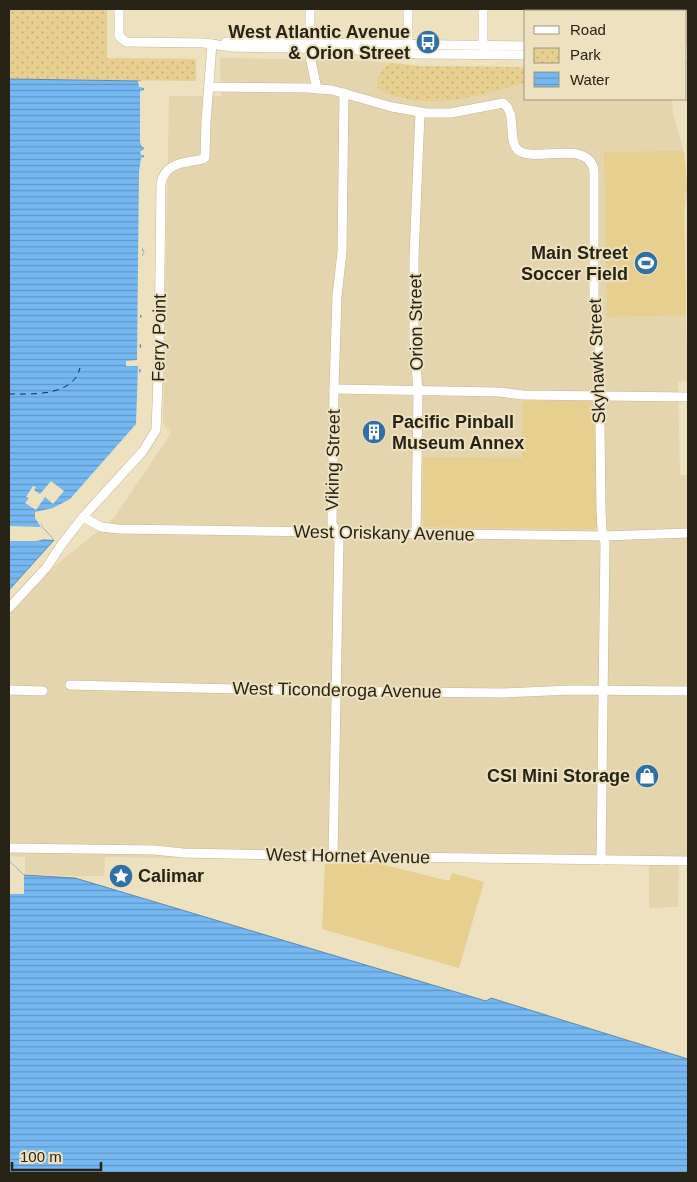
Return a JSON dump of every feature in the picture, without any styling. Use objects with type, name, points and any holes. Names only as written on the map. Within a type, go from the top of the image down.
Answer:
[{"type":"street","points":[[119,9],[119,36],[126,42],[212,44],[232,48],[310,45],[524,55]]},
{"type":"street","points":[[310,9],[310,59],[317,89]]},
{"type":"street","points":[[408,9],[408,49]]},
{"type":"street","points":[[483,9],[483,46]]},
{"type":"street","name":"Ferry Point","points":[[9,608],[46,568],[83,517],[129,468],[152,439],[156,430],[161,184],[164,175],[178,164],[205,157],[212,44]]},
{"type":"street","points":[[408,49],[524,46]]},
{"type":"street","points":[[687,82],[688,96]]},
{"type":"street","points":[[210,87],[317,89],[344,93],[420,113]]},
{"type":"street","name":"Viking Street","points":[[333,856],[339,541],[332,523],[334,389],[338,290],[342,252],[344,93]]},
{"type":"street","name":"Skyhawk Street","points":[[420,113],[451,113],[496,103],[505,104],[510,110],[514,142],[518,150],[526,153],[578,154],[586,157],[593,167],[594,302],[599,340],[601,510],[605,542],[604,692]]},
{"type":"street","name":"Orion Street","points":[[416,532],[418,390],[414,341],[414,257],[420,113]]},
{"type":"street","points":[[334,389],[505,392],[524,395],[688,397]]},
{"type":"street","name":"West Oriskany Avenue","points":[[83,517],[93,524],[109,529],[603,536],[688,534]]},
{"type":"street","name":"West Ticonderoga Avenue","points":[[70,686],[516,693],[572,690],[604,692],[688,691]]},
{"type":"street","points":[[9,690],[43,691]]},
{"type":"street","points":[[601,860],[604,692]]},
{"type":"street","name":"West Hornet Avenue","points":[[9,848],[154,850],[190,853],[333,856],[688,861]]},
{"type":"shaded area","points":[[220,58],[346,60],[419,66],[524,67],[524,100],[672,100],[673,114],[684,152],[688,192],[684,212],[687,381],[678,382],[680,475],[688,475],[688,866],[679,866],[678,907],[649,908],[649,865],[105,857],[104,876],[72,876],[25,874],[25,857],[9,856],[9,603],[114,518],[171,433],[163,424],[169,96],[221,96]]},
{"type":"green space","points":[[9,9],[107,9],[107,58],[196,59],[196,81],[9,79]]},
{"type":"green space","points":[[390,63],[419,66],[515,67],[524,70],[524,82],[477,96],[431,102],[392,95],[382,90],[379,91],[377,82],[381,72]]},
{"type":"green space","name":"Main Street Soccer Field","points":[[604,152],[684,152],[688,192],[684,192],[686,315],[607,317]]},
{"type":"green space","points":[[522,401],[597,401],[597,529],[423,527],[423,457],[522,458]]},
{"type":"green space","points":[[377,863],[449,881],[452,873],[484,882],[459,968],[322,929],[325,864]]},
{"type":"water","points":[[9,79],[141,81],[144,91],[142,251],[144,251],[142,256],[139,425],[65,508],[39,516],[42,527],[54,540],[9,590]]},
{"type":"water","points":[[9,861],[24,875],[75,878],[486,1001],[491,998],[688,1059],[688,1173],[9,1173]]},
{"type":"pier","points":[[138,81],[143,81],[147,91],[145,217],[144,247],[142,248],[142,251],[144,251],[142,256],[144,256],[143,315],[140,315],[140,318],[143,317],[143,339],[141,340],[143,343],[139,345],[142,348],[143,366],[143,369],[139,369],[139,372],[142,373],[141,425],[68,508],[53,517],[41,518],[42,527],[54,540],[9,541],[9,526],[41,527],[35,518],[35,512],[53,508],[70,499],[136,424],[138,366],[126,366],[126,361],[137,360],[139,172],[141,158],[144,157],[140,152],[145,148],[142,147],[140,142],[140,91],[144,90],[144,88],[139,87]]},
{"type":"pier","points":[[51,481],[64,491],[53,504],[45,497],[36,510],[25,503],[29,498],[26,497],[33,486],[36,487],[34,490],[40,494]]},
{"type":"pier","points":[[9,861],[24,875],[24,894],[9,894]]},
{"type":"ferry route","points":[[9,394],[50,392],[60,389],[76,377],[80,368]]},
{"type":"place","name":"West Atlantic Avenue & Orion Street","points":[[428,42]]},
{"type":"place","name":"Main Street Soccer Field","points":[[646,263]]},
{"type":"place","name":"Pacific Pinball Museum Annex","points":[[374,432]]},
{"type":"place","name":"CSI Mini Storage","points":[[647,776]]},
{"type":"place","name":"Calimar","points":[[121,876]]}]
